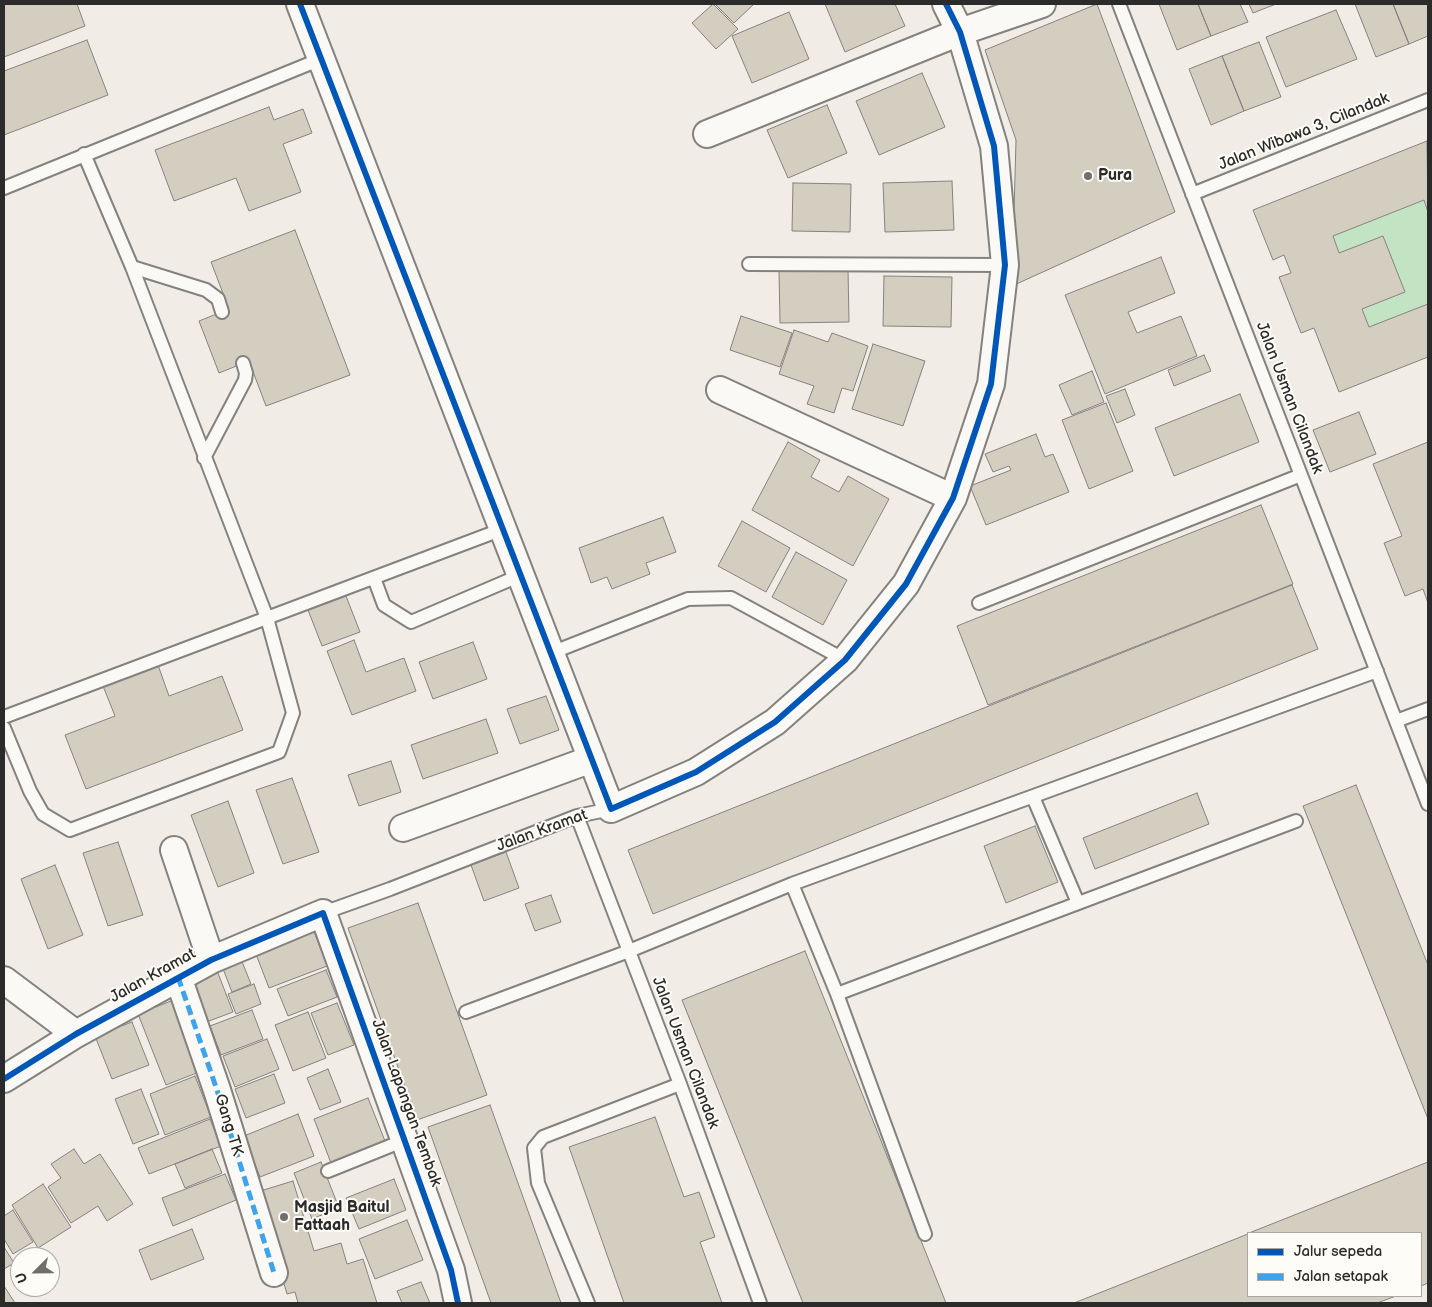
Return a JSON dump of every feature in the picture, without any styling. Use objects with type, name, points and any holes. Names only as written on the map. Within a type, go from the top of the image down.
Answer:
[{"type":"street","points":[[300,4],[611,809],[696,772],[775,722],[844,660],[906,584],[953,498],[991,384],[1005,265],[994,146],[960,32],[946,4]]},
{"type":"street","points":[[707,134],[960,32],[1042,4]]},
{"type":"street","points":[[720,390],[953,498]]},
{"type":"street","points":[[403,828],[592,759]]},
{"type":"street","points":[[174,850],[211,960]]},
{"type":"street","name":"Jalan Kramat","points":[[4,1079],[76,1034],[178,977],[211,960],[323,913]]},
{"type":"street","name":"Jalan Lapangan Tembak","points":[[323,913],[451,1270],[458,1303]]},
{"type":"street","name":"Gang TK","points":[[178,977],[217,1090],[274,1273]]},
{"type":"street","points":[[4,980],[76,1034]]},
{"type":"lane","name":"Jalan Usman Cilandak","points":[[1119,4],[1428,804]]},
{"type":"lane","points":[[4,188],[322,59]]},
{"type":"lane","name":"Jalan Wibawa 3, Cilandak","points":[[1192,194],[1428,100]]},
{"type":"lane","points":[[4,728],[30,791],[43,814],[70,830],[279,752],[293,713],[267,618],[132,267],[84,154]]},
{"type":"lane","points":[[749,264],[1005,265]]},
{"type":"lane","points":[[132,267],[206,290],[218,299],[222,312]]},
{"type":"lane","points":[[204,458],[245,380],[246,373],[243,364]]},
{"type":"lane","points":[[979,603],[1301,475]]},
{"type":"lane","points":[[4,717],[503,529]]},
{"type":"lane","points":[[374,578],[384,606],[410,622],[521,575]]},
{"type":"lane","points":[[551,653],[688,599],[731,598],[844,660]]},
{"type":"lane","points":[[466,1012],[628,951],[792,884],[1376,670]]},
{"type":"lane","points":[[1396,721],[1428,709]]},
{"type":"lane","points":[[1033,797],[1078,903]]},
{"type":"lane","name":"Jalan Kramat","points":[[323,913],[390,890],[577,816],[611,809]]},
{"type":"lane","name":"Jalan Usman Cilandak","points":[[577,816],[680,1084],[760,1303]]},
{"type":"lane","points":[[836,994],[1296,821]]},
{"type":"lane","points":[[792,884],[836,994],[925,1234]]},
{"type":"lane","points":[[588,1303],[538,1183],[534,1148],[543,1137],[680,1084]]},
{"type":"lane","points":[[328,1171],[404,1140]]},
{"type":"green space","points":[[1424,200],[1428,212],[1428,304],[1369,327],[1362,309],[1404,292],[1339,253],[1333,236]]},
{"type":"building","points":[[4,4],[77,4],[85,26],[4,57]]},
{"type":"building","points":[[713,4],[738,29],[716,49],[692,23]]},
{"type":"building","points":[[715,4],[754,4],[734,23]]},
{"type":"building","points":[[825,4],[895,4],[905,26],[845,52]]},
{"type":"building","name":"Pura","points":[[1097,4],[1175,212],[1012,286],[1016,140],[985,50]]},
{"type":"building","points":[[1159,4],[1198,4],[1211,36],[1177,50]]},
{"type":"building","points":[[1198,4],[1240,4],[1248,22],[1211,36]]},
{"type":"building","points":[[1249,4],[1276,4],[1253,13]]},
{"type":"building","points":[[1355,4],[1393,4],[1409,44],[1376,57]]},
{"type":"building","points":[[1393,4],[1428,4],[1428,36],[1409,44]]},
{"type":"building","points":[[1336,10],[1357,59],[1286,87],[1266,37]]},
{"type":"building","points":[[789,12],[809,59],[752,83],[732,36]]},
{"type":"building","points":[[87,40],[108,95],[4,135],[4,71]]},
{"type":"building","points":[[1259,42],[1281,97],[1244,111],[1222,56]]},
{"type":"building","points":[[1222,56],[1244,111],[1211,125],[1189,69]]},
{"type":"building","points":[[922,73],[945,127],[879,155],[856,101]]},
{"type":"building","points":[[827,105],[847,153],[788,178],[767,130]]},
{"type":"building","points":[[269,107],[274,120],[303,109],[312,133],[283,144],[301,192],[249,211],[236,178],[174,201],[155,150]]},
{"type":"building","points":[[1427,141],[1428,212],[1424,200],[1333,236],[1339,253],[1383,236],[1405,292],[1362,309],[1369,327],[1428,304],[1428,357],[1339,392],[1314,328],[1301,333],[1279,277],[1291,273],[1284,255],[1273,260],[1253,210]]},
{"type":"building","points":[[952,181],[954,230],[885,232],[883,183]]},
{"type":"building","points":[[793,183],[851,184],[850,232],[792,231]]},
{"type":"building","points":[[295,230],[350,375],[266,406],[249,361],[219,373],[199,321],[229,309],[211,262]]},
{"type":"building","points":[[1161,257],[1175,293],[1128,312],[1137,333],[1181,316],[1197,356],[1105,394],[1065,295]]},
{"type":"building","points":[[848,268],[849,322],[780,323],[779,270]]},
{"type":"building","points":[[884,276],[952,277],[951,327],[883,326]]},
{"type":"building","points":[[741,316],[792,333],[780,367],[730,350]]},
{"type":"building","points":[[794,330],[828,342],[832,333],[868,346],[853,391],[842,388],[834,413],[807,404],[814,386],[779,374]]},
{"type":"building","points":[[873,344],[925,361],[903,426],[852,409]]},
{"type":"building","points":[[1204,355],[1211,371],[1174,386],[1168,370]]},
{"type":"building","points":[[1092,371],[1104,402],[1072,415],[1059,385]]},
{"type":"building","points":[[1125,389],[1135,415],[1117,423],[1106,396]]},
{"type":"building","points":[[1240,394],[1259,442],[1174,476],[1155,428]]},
{"type":"building","points":[[1106,403],[1133,471],[1089,489],[1062,420]]},
{"type":"building","points":[[1359,412],[1376,454],[1330,472],[1313,430]]},
{"type":"building","points":[[1036,434],[1045,457],[1053,454],[1069,492],[986,525],[970,486],[1011,470],[1009,466],[993,472],[985,454]]},
{"type":"building","points":[[788,442],[820,460],[811,477],[839,492],[848,476],[889,499],[853,566],[752,510]]},
{"type":"building","points":[[1428,442],[1428,603],[1423,589],[1405,596],[1384,543],[1402,536],[1373,464]]},
{"type":"building","points":[[1261,505],[1293,584],[988,705],[957,626]]},
{"type":"building","points":[[663,517],[676,552],[646,563],[650,574],[612,589],[607,577],[591,583],[579,548]]},
{"type":"building","points":[[742,521],[790,548],[766,592],[718,566]]},
{"type":"building","points":[[796,552],[847,580],[823,625],[772,597]]},
{"type":"building","points":[[1292,585],[1318,649],[653,914],[628,850]]},
{"type":"building","points":[[346,596],[360,632],[322,646],[308,610]]},
{"type":"building","points":[[354,640],[366,672],[404,658],[416,691],[352,715],[327,651]]},
{"type":"building","points":[[473,642],[487,679],[433,699],[419,662]]},
{"type":"building","points":[[158,665],[169,696],[222,676],[243,730],[86,789],[65,735],[115,716],[103,686]]},
{"type":"building","points":[[546,696],[559,730],[520,744],[507,709]]},
{"type":"building","points":[[486,719],[498,753],[423,779],[411,745]]},
{"type":"building","points":[[391,761],[401,792],[359,806],[348,775]]},
{"type":"building","points":[[292,778],[319,852],[283,864],[256,790]]},
{"type":"building","points":[[1356,785],[1428,965],[1428,1119],[1303,806]]},
{"type":"building","points":[[1197,793],[1209,824],[1095,869],[1083,838]]},
{"type":"building","points":[[228,801],[254,873],[218,887],[191,815]]},
{"type":"building","points":[[1035,826],[1058,882],[1006,903],[984,846]]},
{"type":"building","points":[[118,842],[143,915],[108,926],[83,853]]},
{"type":"building","points":[[506,852],[519,888],[484,901],[471,865]]},
{"type":"building","points":[[55,865],[83,935],[48,949],[21,879]]},
{"type":"building","points":[[551,895],[561,922],[535,931],[525,904]]},
{"type":"building","points":[[418,903],[487,1095],[417,1120],[348,928]]},
{"type":"building","points":[[312,926],[327,966],[269,988],[254,949]]},
{"type":"building","points":[[805,951],[946,1303],[803,1303],[682,1000]]},
{"type":"building","points":[[239,954],[251,984],[232,992],[220,961]]},
{"type":"building","points":[[216,968],[233,1012],[201,1024],[184,980]]},
{"type":"building","points":[[326,970],[337,997],[288,1016],[277,989]]},
{"type":"building","points":[[254,984],[261,1004],[236,1014],[228,994]]},
{"type":"building","points":[[176,999],[204,1070],[166,1085],[138,1014]]},
{"type":"building","points":[[337,1003],[354,1045],[328,1055],[311,1013]]},
{"type":"building","points":[[252,1010],[263,1039],[221,1055],[210,1026]]},
{"type":"building","points":[[308,1012],[326,1058],[293,1071],[275,1025]]},
{"type":"building","points":[[132,1022],[149,1065],[112,1079],[95,1036]]},
{"type":"building","points":[[267,1039],[279,1069],[235,1087],[223,1056]]},
{"type":"building","points":[[328,1069],[341,1102],[320,1110],[307,1078]]},
{"type":"building","points":[[274,1074],[285,1103],[246,1118],[235,1089]]},
{"type":"building","points":[[195,1076],[211,1117],[165,1135],[150,1094]]},
{"type":"building","points":[[141,1089],[159,1134],[133,1144],[115,1099]]},
{"type":"building","points":[[368,1098],[385,1141],[331,1163],[314,1119]]},
{"type":"building","points":[[490,1105],[561,1303],[491,1303],[428,1127]]},
{"type":"building","points":[[298,1114],[314,1156],[260,1177],[244,1136]]},
{"type":"building","points":[[655,1117],[684,1197],[699,1192],[715,1237],[700,1242],[722,1303],[624,1303],[569,1147]]},
{"type":"building","points":[[210,1119],[221,1146],[149,1174],[138,1148]]},
{"type":"building","points":[[74,1149],[84,1164],[100,1154],[133,1204],[107,1221],[98,1206],[71,1223],[48,1187],[61,1178],[51,1164]]},
{"type":"building","points":[[212,1149],[222,1173],[185,1188],[175,1164]]},
{"type":"building","points":[[321,1162],[339,1208],[312,1219],[294,1173]]},
{"type":"building","points":[[1428,1162],[1428,1283],[1422,1286],[1422,1232],[1252,1232]]},
{"type":"building","points":[[225,1174],[236,1200],[173,1226],[162,1198]]},
{"type":"building","points":[[394,1179],[406,1210],[359,1229],[346,1198]]},
{"type":"building","name":"Masjid Baitul Fattaah","points":[[293,1181],[314,1251],[341,1243],[347,1264],[363,1259],[377,1303],[298,1303],[295,1292],[287,1294],[257,1192]]},
{"type":"building","points":[[43,1184],[71,1227],[37,1247],[12,1205]]},
{"type":"building","points":[[13,1210],[33,1242],[25,1247],[10,1247],[10,1249],[4,1239],[4,1216]]},
{"type":"building","points":[[407,1220],[423,1260],[375,1279],[359,1239]]},
{"type":"building","points":[[192,1229],[204,1259],[151,1280],[139,1250]]},
{"type":"building","points":[[1247,1234],[1247,1297],[1393,1297],[1377,1303],[1074,1303]]},
{"type":"building","points":[[4,1247],[10,1257],[10,1265],[4,1269]]},
{"type":"building","points":[[421,1282],[430,1303],[402,1303],[397,1291]]},
{"type":"building","points":[[4,1286],[15,1303],[4,1303]]},
{"type":"marked path","points":[[178,977],[217,1090],[274,1273]]},
{"type":"cycle path","points":[[300,4],[611,809],[696,772],[775,722],[845,660],[906,584],[953,498],[991,384],[1005,265],[994,146],[960,32],[946,4]]},
{"type":"cycle path","points":[[4,1079],[76,1034],[211,960],[323,913],[451,1270],[458,1303]]},
{"type":"place","name":"Pura","points":[[1088,176]]},
{"type":"place","name":"Masjid Baitul Fattaah","points":[[284,1217]]}]
